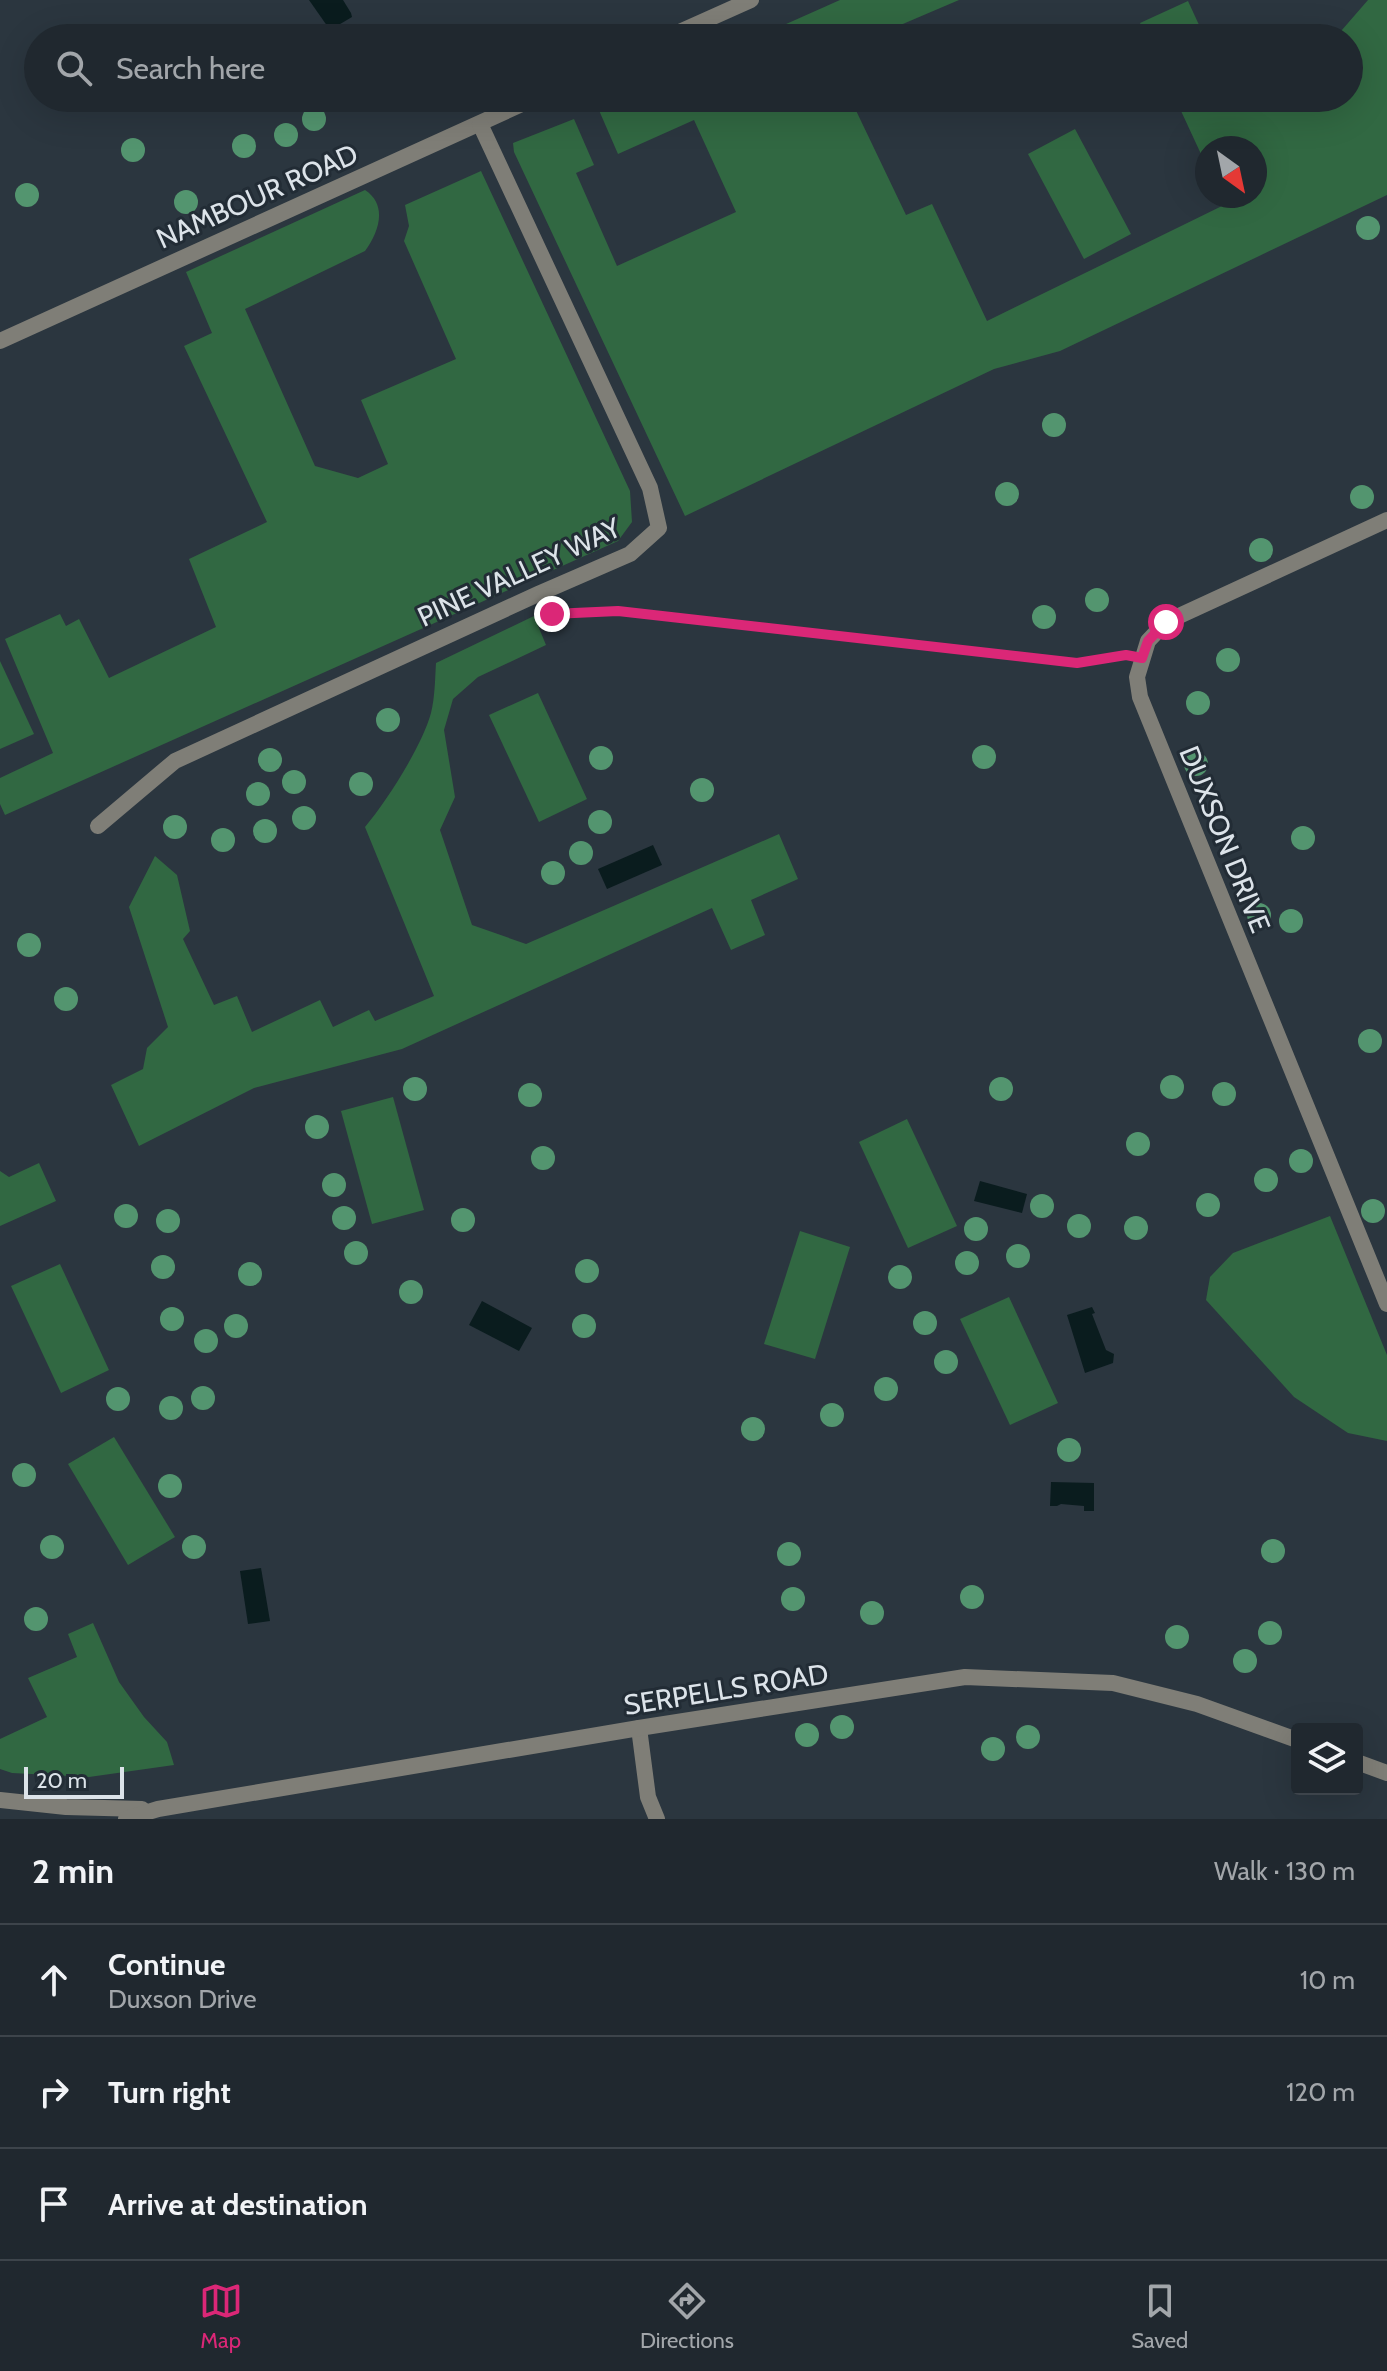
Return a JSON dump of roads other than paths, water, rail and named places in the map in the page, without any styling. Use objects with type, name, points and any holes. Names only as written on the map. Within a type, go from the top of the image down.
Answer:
[{"type":"street","points":[[697,24],[751,0]]},
{"type":"street","name":"NAMBOUR ROAD","points":[[0,341],[505,112]]},
{"type":"street","name":"PINE VALLEY WAY","points":[[98,826],[175,761],[630,554],[659,528],[650,488],[480,124]]},
{"type":"street","name":"DUXSON DRIVE","points":[[1387,520],[1166,622],[1148,641],[1137,677],[1140,697],[1387,1304]]},
{"type":"street","name":"SERPELLS ROAD","points":[[126,1819],[158,1809],[965,1677],[1113,1683],[1197,1704],[1291,1738]]},
{"type":"street","points":[[639,1728],[648,1797],[657,1819]]},
{"type":"street","points":[[1363,1764],[1387,1773]]},
{"type":"street","name":"SERPELLS ROAD","points":[[0,1800],[66,1807],[158,1809]]}]
